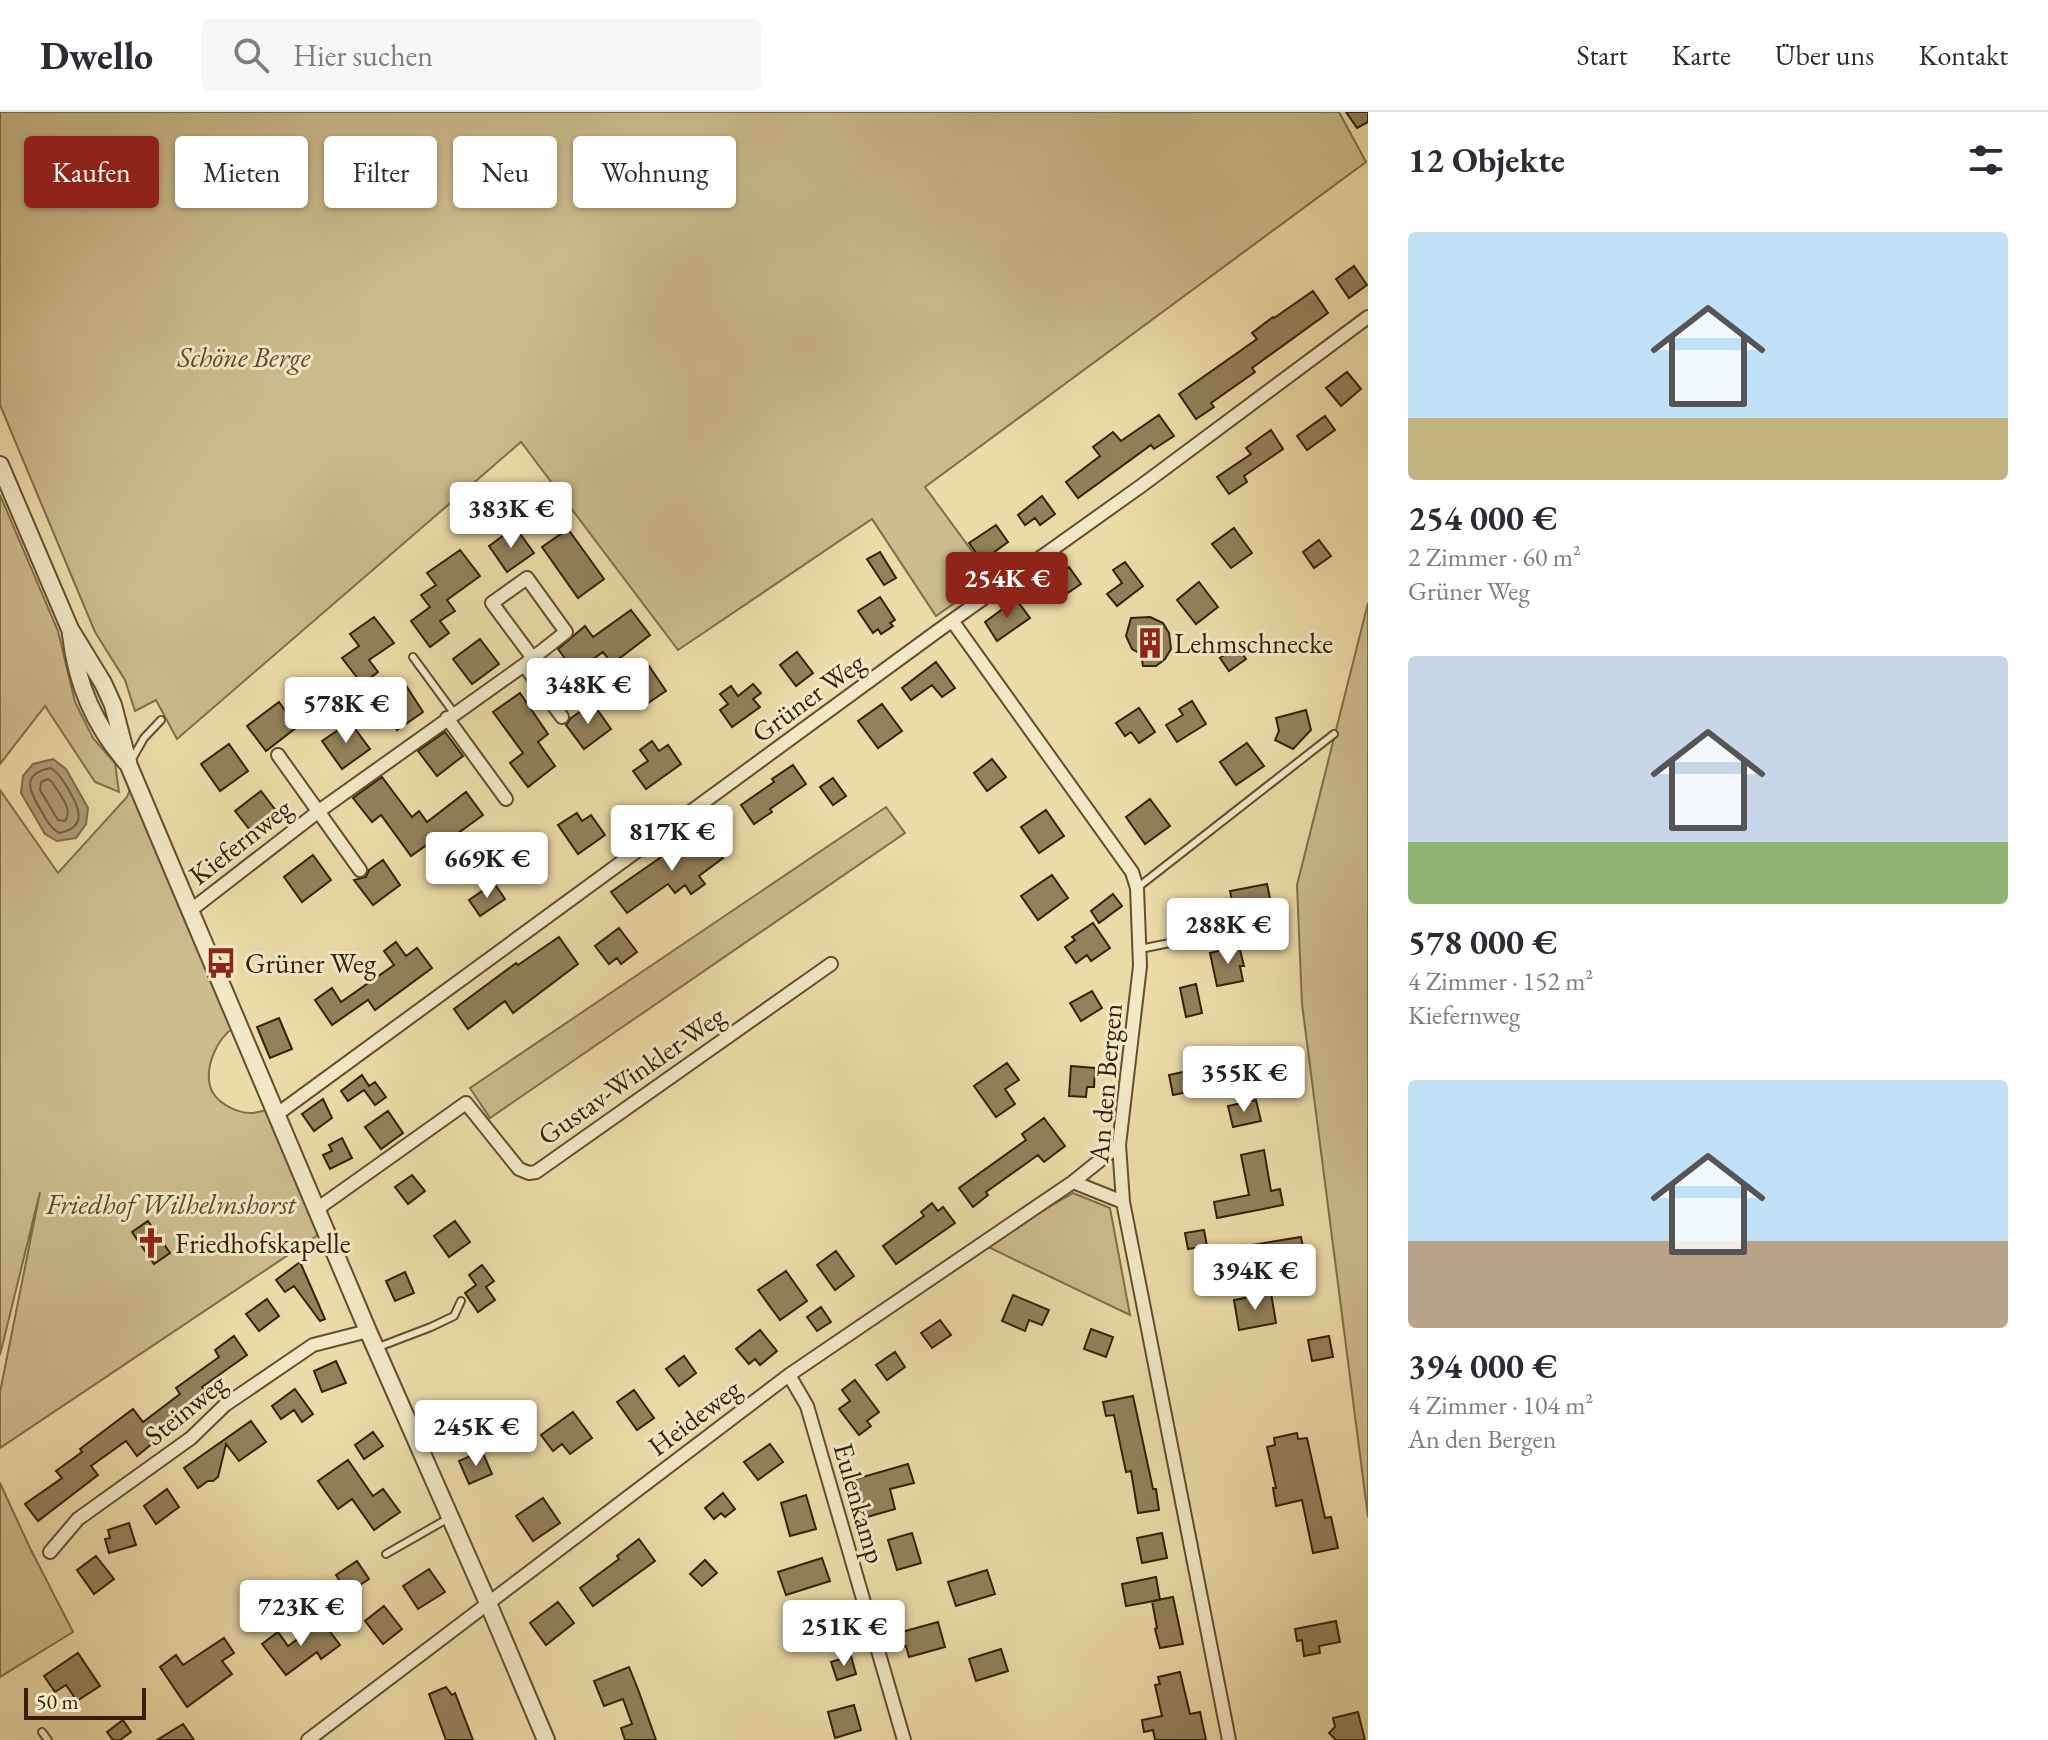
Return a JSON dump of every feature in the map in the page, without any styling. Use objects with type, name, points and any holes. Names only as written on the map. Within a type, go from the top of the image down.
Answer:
[{"type":"street","name":"Grüner Weg","points":[[276,1115],[1141,486],[1368,317]]},
{"type":"street","points":[[0,465],[70,629],[113,705],[129,766],[368,1331],[546,1740]]},
{"type":"street","name":"Kiefernweg","points":[[191,910],[319,811],[528,661],[566,632],[527,578],[492,603],[528,661],[562,717]]},
{"type":"street","name":"An den Bergen","points":[[953,622],[1132,872],[1137,888],[1140,966],[1119,1145],[1123,1202],[1229,1740]]},
{"type":"street","points":[[450,716],[506,799]]},
{"type":"street","name":"Kiefernweg","points":[[278,755],[360,870]]},
{"type":"street","name":"Gustav-Winkler-Weg","points":[[317,1209],[466,1103],[519,1169],[536,1172],[831,964]]},
{"type":"street","name":"Heideweg","points":[[308,1740],[789,1375],[1073,1182],[1119,1145]]},
{"type":"street","points":[[1073,1182],[1123,1202]]},
{"type":"street","name":"Steinweg","points":[[50,1552],[78,1519],[191,1438],[225,1405],[313,1345],[368,1331]]},
{"type":"street","name":"Eulenkamp","points":[[789,1375],[807,1406],[904,1740]]},
{"type":"lane","points":[[413,657],[450,716]]},
{"type":"lane","points":[[129,766],[144,738],[161,720]]},
{"type":"lane","points":[[1137,888],[1334,734]]},
{"type":"lane","points":[[1140,949],[1254,926]]},
{"type":"lane","points":[[376,1348],[454,1316],[461,1301]]},
{"type":"lane","points":[[386,1554],[450,1517]]},
{"type":"lane","points":[[42,1732],[48,1740]]},
{"type":"green space","name":"Schöne Berge","points":[[0,112],[1339,112],[1366,162],[925,487],[991,577],[936,616],[872,519],[678,650],[521,442],[177,739],[156,700],[135,711],[125,680],[95,632],[0,405]]},
{"type":"green space","points":[[0,495],[58,631],[75,702],[93,738],[115,763],[119,792],[95,782],[45,706],[0,764]]},
{"type":"green space","points":[[1368,603],[1368,1517],[1302,1004],[1297,885]]},
{"type":"green space","name":"Friedhof Wilhelmshorst","points":[[132,784],[233,1028],[222,1039],[211,1062],[209,1078],[212,1092],[226,1106],[239,1111],[253,1113],[271,1109],[321,1233],[0,1448],[0,1392],[40,1192],[0,1355],[0,790],[58,873],[127,797]]},
{"type":"green space","points":[[886,807],[905,833],[490,1118],[470,1088]]},
{"type":"green space","points":[[1073,1193],[1110,1208],[1130,1315],[984,1245]]},
{"type":"green space","points":[[0,1483],[73,1632],[0,1677]]},
{"type":"water","points":[[53,759],[66,769],[88,808],[86,824],[76,838],[57,841],[45,834],[21,793],[23,776],[33,764]]},
{"type":"building","points":[[1346,112],[1368,112],[1368,122],[1357,128]]},
{"type":"building","points":[[1354,266],[1367,285],[1349,298],[1336,279]]},
{"type":"building","points":[[1313,291],[1328,313],[1252,368],[1255,372],[1211,403],[1214,407],[1196,419],[1179,394],[1257,339],[1252,333]]},
{"type":"building","points":[[1347,372],[1361,389],[1341,406],[1326,388]]},
{"type":"building","points":[[1159,415],[1174,436],[1154,449],[1151,445],[1078,498],[1066,482],[1100,456],[1093,447],[1113,432],[1121,441]]},
{"type":"building","points":[[1325,416],[1335,430],[1307,450],[1297,436]]},
{"type":"building","points":[[1271,430],[1283,449],[1244,476],[1247,482],[1229,494],[1217,477],[1251,454],[1246,448]]},
{"type":"building","points":[[1042,496],[1055,514],[1040,525],[1035,518],[1025,525],[1018,515]]},
{"type":"building","points":[[996,525],[1008,542],[982,561],[969,543]]},
{"type":"building","points":[[515,527],[534,553],[507,572],[489,546]]},
{"type":"building","points":[[1234,528],[1252,553],[1231,568],[1212,544]]},
{"type":"building","points":[[568,529],[604,579],[578,598],[542,547]]},
{"type":"building","points":[[1319,540],[1331,556],[1314,568],[1303,552]]},
{"type":"building","points":[[460,550],[480,576],[447,600],[455,611],[440,621],[449,633],[430,647],[411,621],[430,607],[421,595],[436,585],[427,573]]},
{"type":"building","points":[[880,552],[896,578],[884,585],[867,559]]},
{"type":"building","points":[[1125,562],[1143,586],[1117,606],[1107,594],[1122,583],[1113,570]]},
{"type":"building","points":[[1069,567],[1081,584],[1056,601],[1044,585]]},
{"type":"building","points":[[1199,582],[1218,607],[1196,624],[1177,600]]},
{"type":"building","points":[[880,597],[895,620],[890,623],[893,626],[881,634],[878,629],[873,633],[858,611]]},
{"type":"building","points":[[1016,599],[1030,618],[997,641],[985,622]]},
{"type":"building","points":[[631,610],[650,635],[612,664],[603,652],[575,672],[558,649],[585,626],[593,637]]},
{"type":"building","points":[[374,617],[394,643],[369,660],[378,672],[362,684],[342,658],[359,646],[350,634]]},
{"type":"building","name":"Lehmschnecke","points":[[1150,617],[1163,623],[1169,633],[1171,649],[1156,666],[1143,666],[1141,654],[1132,649],[1126,636],[1131,618]]},
{"type":"building","points":[[480,639],[499,664],[472,684],[453,659]]},
{"type":"building","points":[[1237,646],[1246,659],[1229,671],[1220,658]]},
{"type":"building","points":[[797,652],[813,673],[796,686],[780,665]]},
{"type":"building","points":[[936,662],[955,688],[942,697],[932,685],[911,700],[902,688]]},
{"type":"building","points":[[649,666],[666,691],[639,709],[622,685]]},
{"type":"building","points":[[405,684],[423,712],[397,730],[378,702]]},
{"type":"building","points":[[753,684],[761,693],[753,699],[760,707],[732,727],[720,710],[728,704],[720,694],[731,686],[738,696]]},
{"type":"building","points":[[520,693],[548,734],[538,742],[555,766],[528,787],[510,763],[523,753],[493,712]]},
{"type":"building","points":[[1192,701],[1206,724],[1177,742],[1166,725],[1183,715],[1179,709]]},
{"type":"building","points":[[279,702],[297,727],[266,751],[247,726]]},
{"type":"building","points":[[882,704],[902,731],[878,748],[858,721]]},
{"type":"building","points":[[594,705],[611,729],[584,749],[566,725],[571,718]]},
{"type":"building","points":[[1139,708],[1155,732],[1139,743],[1131,732],[1125,736],[1116,723]]},
{"type":"building","points":[[1306,710],[1311,730],[1293,749],[1275,740],[1279,731],[1276,718]]},
{"type":"building","points":[[350,722],[370,749],[342,769],[322,741]]},
{"type":"building","points":[[445,732],[463,756],[437,776],[418,751]]},
{"type":"building","points":[[652,741],[659,751],[668,745],[681,764],[646,789],[633,771],[648,761],[640,750]]},
{"type":"building","points":[[1247,743],[1264,766],[1236,785],[1220,762]]},
{"type":"building","points":[[229,744],[248,771],[220,791],[201,764]]},
{"type":"building","points":[[992,759],[1006,777],[987,791],[974,773]]},
{"type":"building","points":[[793,765],[806,784],[754,824],[741,805]]},
{"type":"building","points":[[382,777],[412,817],[419,811],[427,822],[466,792],[483,815],[443,844],[438,837],[411,856],[381,815],[372,822],[353,798]]},
{"type":"building","points":[[833,778],[846,796],[833,805],[820,787]]},
{"type":"building","points":[[261,791],[280,816],[254,835],[235,811]]},
{"type":"building","points":[[1150,799],[1170,826],[1145,844],[1126,817]]},
{"type":"building","points":[[1046,810],[1064,836],[1039,853],[1021,827]]},
{"type":"building","points":[[577,813],[582,821],[591,815],[605,835],[578,854],[558,825]]},
{"type":"building","points":[[711,826],[722,842],[715,847],[723,858],[699,876],[705,884],[691,894],[685,885],[675,893],[668,884],[627,913],[611,892],[664,855],[671,864],[697,845],[693,840]]},
{"type":"building","points":[[313,855],[331,880],[302,902],[284,877]]},
{"type":"building","points":[[537,858],[544,868],[529,879],[522,869]]},
{"type":"building","points":[[383,860],[400,885],[373,905],[354,880],[366,877],[369,870]]},
{"type":"building","points":[[1052,875],[1068,898],[1038,920],[1021,896]]},
{"type":"building","points":[[494,883],[505,899],[480,916],[469,900]]},
{"type":"building","points":[[1267,884],[1273,913],[1281,915],[1284,930],[1256,935],[1260,926],[1253,916],[1236,920],[1230,891]]},
{"type":"building","points":[[1113,894],[1122,906],[1099,923],[1091,911]]},
{"type":"building","points":[[1093,923],[1110,948],[1091,961],[1087,955],[1076,963],[1065,947],[1075,940],[1072,937]]},
{"type":"building","points":[[619,928],[637,952],[621,964],[617,958],[609,964],[595,946]]},
{"type":"building","points":[[559,937],[578,964],[513,1013],[505,1001],[468,1029],[454,1009],[516,963],[518,965]]},
{"type":"building","points":[[396,942],[406,956],[417,948],[432,968],[375,1010],[368,1000],[332,1025],[315,1000],[332,988],[341,1002],[394,965],[384,951]]},
{"type":"building","points":[[1239,946],[1244,966],[1240,966],[1243,981],[1217,986],[1210,953]]},
{"type":"building","points":[[1196,984],[1202,1013],[1186,1017],[1180,988]]},
{"type":"building","points":[[1092,991],[1102,1008],[1081,1021],[1070,1003]]},
{"type":"building","points":[[279,1018],[292,1049],[270,1058],[257,1027]]},
{"type":"building","points":[[1007,1063],[1019,1080],[1005,1089],[1015,1104],[996,1117],[974,1086]]},
{"type":"building","points":[[1071,1066],[1095,1068],[1094,1087],[1087,1087],[1086,1097],[1069,1096]]},
{"type":"building","points":[[1197,1069],[1201,1089],[1173,1095],[1169,1075]]},
{"type":"building","points":[[362,1075],[369,1086],[375,1082],[386,1097],[375,1105],[364,1090],[348,1101],[341,1091]]},
{"type":"building","points":[[323,1099],[332,1118],[314,1131],[302,1114]]},
{"type":"building","points":[[1256,1100],[1261,1121],[1233,1127],[1228,1106]]},
{"type":"building","points":[[388,1111],[403,1133],[381,1149],[365,1127]]},
{"type":"building","points":[[1044,1118],[1065,1146],[1044,1162],[1038,1155],[986,1192],[988,1195],[973,1207],[959,1188],[1026,1140],[1022,1134]]},
{"type":"building","points":[[342,1138],[352,1158],[330,1169],[323,1155],[332,1151],[329,1145]]},
{"type":"building","points":[[1264,1150],[1271,1191],[1280,1189],[1283,1205],[1217,1218],[1214,1202],[1249,1195],[1241,1155]]},
{"type":"building","points":[[412,1175],[425,1191],[408,1204],[395,1187]]},
{"type":"building","points":[[932,1203],[938,1211],[943,1207],[955,1223],[896,1264],[883,1246],[924,1216],[921,1212]]},
{"type":"building","name":"Friedhofskapelle","points":[[148,1221],[170,1253],[154,1264],[132,1232]]},
{"type":"building","points":[[455,1221],[470,1242],[449,1257],[434,1236]]},
{"type":"building","points":[[1204,1230],[1207,1246],[1188,1249],[1185,1233]]},
{"type":"building","points":[[1301,1237],[1304,1253],[1296,1255],[1298,1266],[1264,1272],[1261,1260],[1255,1261],[1252,1245]]},
{"type":"building","points":[[836,1251],[854,1276],[835,1290],[817,1265]]},
{"type":"building","points":[[300,1262],[325,1319],[320,1321],[294,1286],[285,1292],[276,1280]]},
{"type":"building","points":[[482,1265],[494,1281],[486,1287],[495,1300],[478,1312],[465,1293],[476,1285],[469,1275]]},
{"type":"building","points":[[786,1271],[807,1301],[780,1320],[758,1290]]},
{"type":"building","points":[[405,1272],[414,1293],[395,1301],[386,1281]]},
{"type":"building","points":[[1271,1293],[1276,1323],[1239,1330],[1234,1300]]},
{"type":"building","points":[[1013,1295],[1049,1310],[1042,1325],[1029,1320],[1025,1331],[1002,1321]]},
{"type":"building","points":[[267,1299],[279,1316],[259,1331],[246,1314]]},
{"type":"building","points":[[821,1307],[831,1322],[817,1331],[807,1317]]},
{"type":"building","points":[[940,1320],[951,1335],[932,1348],[921,1333]]},
{"type":"building","points":[[1091,1329],[1113,1337],[1106,1357],[1084,1349]]},
{"type":"building","points":[[760,1330],[777,1351],[760,1365],[755,1359],[749,1364],[736,1349]]},
{"type":"building","points":[[234,1336],[247,1355],[202,1387],[206,1393],[170,1419],[175,1425],[137,1456],[126,1441],[91,1466],[98,1475],[38,1521],[25,1504],[62,1478],[56,1471],[133,1409],[143,1422],[180,1394],[176,1388],[219,1357],[215,1350]]},
{"type":"building","points":[[1329,1336],[1333,1357],[1312,1361],[1308,1340]]},
{"type":"building","points":[[895,1352],[905,1367],[887,1380],[876,1365]]},
{"type":"building","points":[[684,1356],[696,1373],[679,1386],[666,1369]]},
{"type":"building","points":[[336,1361],[346,1383],[322,1392],[314,1371]]},
{"type":"building","points":[[855,1380],[879,1412],[867,1421],[871,1426],[859,1435],[839,1409],[850,1401],[842,1390]]},
{"type":"building","points":[[295,1389],[313,1414],[302,1422],[294,1410],[281,1419],[272,1406]]},
{"type":"building","points":[[634,1390],[654,1418],[637,1430],[617,1402]]},
{"type":"building","points":[[1133,1396],[1159,1510],[1138,1513],[1131,1471],[1126,1472],[1114,1415],[1106,1416],[1103,1402]]},
{"type":"building","points":[[573,1412],[592,1438],[570,1454],[562,1444],[553,1451],[541,1435]]},
{"type":"building","points":[[251,1421],[266,1442],[239,1461],[226,1444],[218,1477],[198,1488],[184,1468]]},
{"type":"building","points":[[373,1432],[383,1446],[364,1459],[355,1445]]},
{"type":"building","points":[[1297,1433],[1298,1439],[1307,1438],[1325,1518],[1331,1517],[1338,1548],[1313,1553],[1302,1500],[1276,1506],[1273,1488],[1276,1488],[1267,1447],[1275,1445],[1274,1438]]},
{"type":"building","points":[[770,1444],[783,1462],[758,1480],[744,1462]]},
{"type":"building","points":[[482,1451],[492,1474],[469,1484],[459,1461]]},
{"type":"building","points":[[348,1460],[373,1496],[383,1489],[400,1512],[374,1530],[352,1499],[338,1509],[318,1481]]},
{"type":"building","points":[[908,1464],[914,1483],[890,1489],[895,1509],[867,1517],[856,1479]]},
{"type":"building","points":[[167,1489],[179,1507],[156,1524],[144,1506]]},
{"type":"building","points":[[723,1493],[735,1509],[725,1517],[721,1513],[714,1519],[705,1508]]},
{"type":"building","points":[[806,1495],[816,1529],[790,1536],[781,1503]]},
{"type":"building","points":[[543,1498],[560,1523],[533,1541],[516,1516]]},
{"type":"building","points":[[129,1523],[136,1545],[109,1553],[105,1539],[110,1538],[108,1530]]},
{"type":"building","points":[[912,1533],[921,1563],[897,1570],[888,1540]]},
{"type":"building","points":[[1162,1533],[1167,1558],[1142,1563],[1137,1538]]},
{"type":"building","points":[[639,1539],[655,1561],[593,1606],[580,1588],[619,1559],[617,1556]]},
{"type":"building","points":[[96,1556],[114,1579],[94,1594],[77,1570]]},
{"type":"building","points":[[822,1558],[830,1581],[786,1595],[778,1572]]},
{"type":"building","points":[[705,1560],[717,1573],[702,1586],[690,1574]]},
{"type":"building","points":[[357,1561],[369,1579],[348,1593],[336,1575]]},
{"type":"building","points":[[429,1569],[445,1592],[418,1609],[403,1586]]},
{"type":"building","points":[[987,1570],[995,1594],[956,1606],[948,1582]]},
{"type":"building","points":[[1156,1577],[1160,1600],[1126,1606],[1122,1584]]},
{"type":"building","points":[[1173,1597],[1183,1644],[1160,1648],[1152,1601]]},
{"type":"building","points":[[558,1602],[574,1623],[546,1645],[530,1623]]},
{"type":"building","points":[[384,1606],[402,1629],[383,1644],[365,1621]]},
{"type":"building","points":[[837,1609],[843,1628],[810,1639],[804,1620]]},
{"type":"building","points":[[322,1621],[340,1645],[321,1659],[317,1652],[286,1675],[262,1644],[278,1632],[288,1646]]},
{"type":"building","points":[[1336,1621],[1340,1642],[1319,1646],[1320,1653],[1304,1656],[1302,1640],[1297,1641],[1295,1629]]},
{"type":"building","points":[[938,1622],[945,1647],[909,1657],[898,1633]]},
{"type":"building","points":[[224,1638],[234,1653],[222,1661],[232,1674],[187,1707],[160,1667],[176,1655],[183,1665]]},
{"type":"building","points":[[1001,1649],[1008,1671],[976,1681],[969,1659]]},
{"type":"building","points":[[78,1653],[100,1686],[77,1701],[66,1685],[55,1692],[44,1676]]},
{"type":"building","points":[[851,1656],[856,1674],[837,1680],[831,1662]]},
{"type":"building","points":[[629,1667],[656,1740],[625,1740],[621,1728],[632,1724],[623,1699],[604,1706],[594,1681]]},
{"type":"building","points":[[1180,1672],[1190,1714],[1200,1712],[1206,1740],[1155,1740],[1153,1730],[1144,1732],[1142,1720],[1162,1716],[1155,1685],[1160,1684],[1158,1677]]},
{"type":"building","points":[[446,1687],[452,1695],[455,1693],[473,1740],[446,1740],[429,1694]]},
{"type":"building","points":[[854,1705],[861,1730],[835,1738],[828,1712]]},
{"type":"building","points":[[1358,1712],[1365,1740],[1336,1740],[1329,1733],[1335,1727],[1333,1718]]},
{"type":"building","points":[[123,1720],[131,1732],[120,1740],[113,1740],[107,1732]]},
{"type":"building","points":[[183,1724],[194,1740],[157,1740]]},
{"type":"place","name":"Lehmschnecke","points":[[1150,643]]},
{"type":"place","name":"Grüner Weg","points":[[221,963]]},
{"type":"place","name":"Friedhofskapelle","points":[[151,1243]]}]
